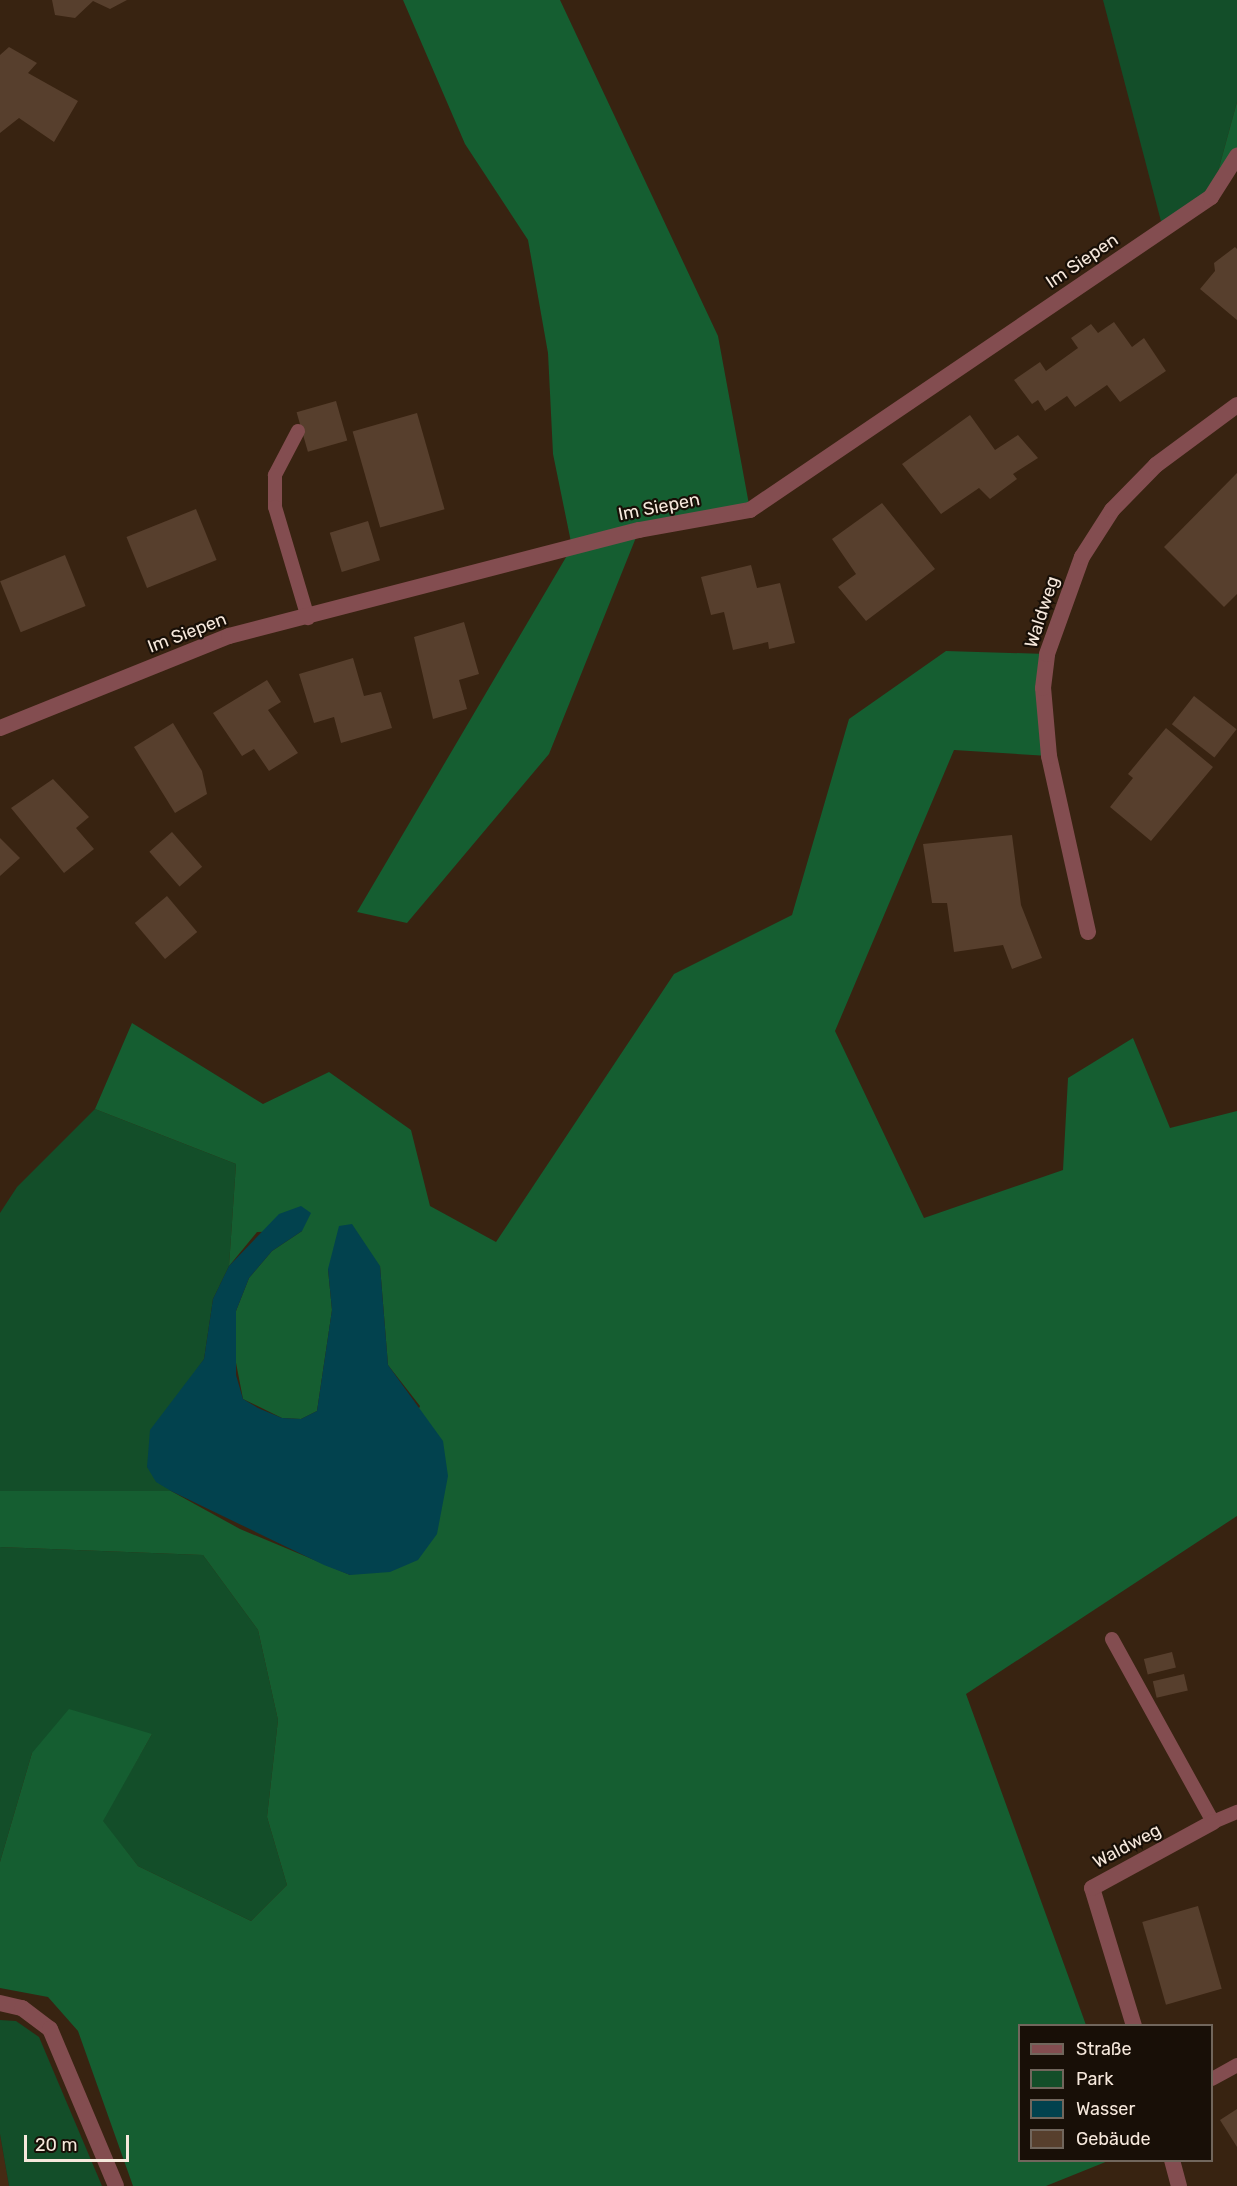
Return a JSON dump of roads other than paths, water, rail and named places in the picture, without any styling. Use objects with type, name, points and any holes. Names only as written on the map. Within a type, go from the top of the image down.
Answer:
[{"type":"street","name":"Im Siepen","points":[[0,728],[229,636],[308,618],[639,530],[750,510],[1211,197],[1237,156]]},
{"type":"street","name":"Waldweg","points":[[1088,932],[1049,756],[1043,688],[1049,645],[1082,557],[1112,510],[1156,465],[1237,405]]},
{"type":"street","name":"Waldweg","points":[[1134,2024],[1092,1887],[1213,1822]]},
{"type":"street","points":[[0,2002],[22,2007],[50,2029],[116,2186]]},
{"type":"street","points":[[1173,2162],[1179,2186]]},
{"type":"lane","points":[[298,432],[275,475],[275,507],[308,618]]},
{"type":"lane","points":[[1112,1639],[1213,1822],[1237,1812]]},
{"type":"lane","points":[[1213,2078],[1237,2065]]},
{"type":"water","points":[[301,1206],[311,1213],[302,1231],[272,1251],[249,1278],[236,1311],[236,1375],[243,1399],[258,1408],[282,1418],[301,1419],[317,1411],[332,1310],[328,1269],[339,1226],[352,1224],[380,1266],[388,1365],[443,1441],[448,1476],[437,1534],[418,1560],[390,1572],[350,1575],[324,1565],[171,1491],[156,1482],[147,1467],[150,1430],[204,1359],[213,1299],[229,1266],[279,1214]]}]
